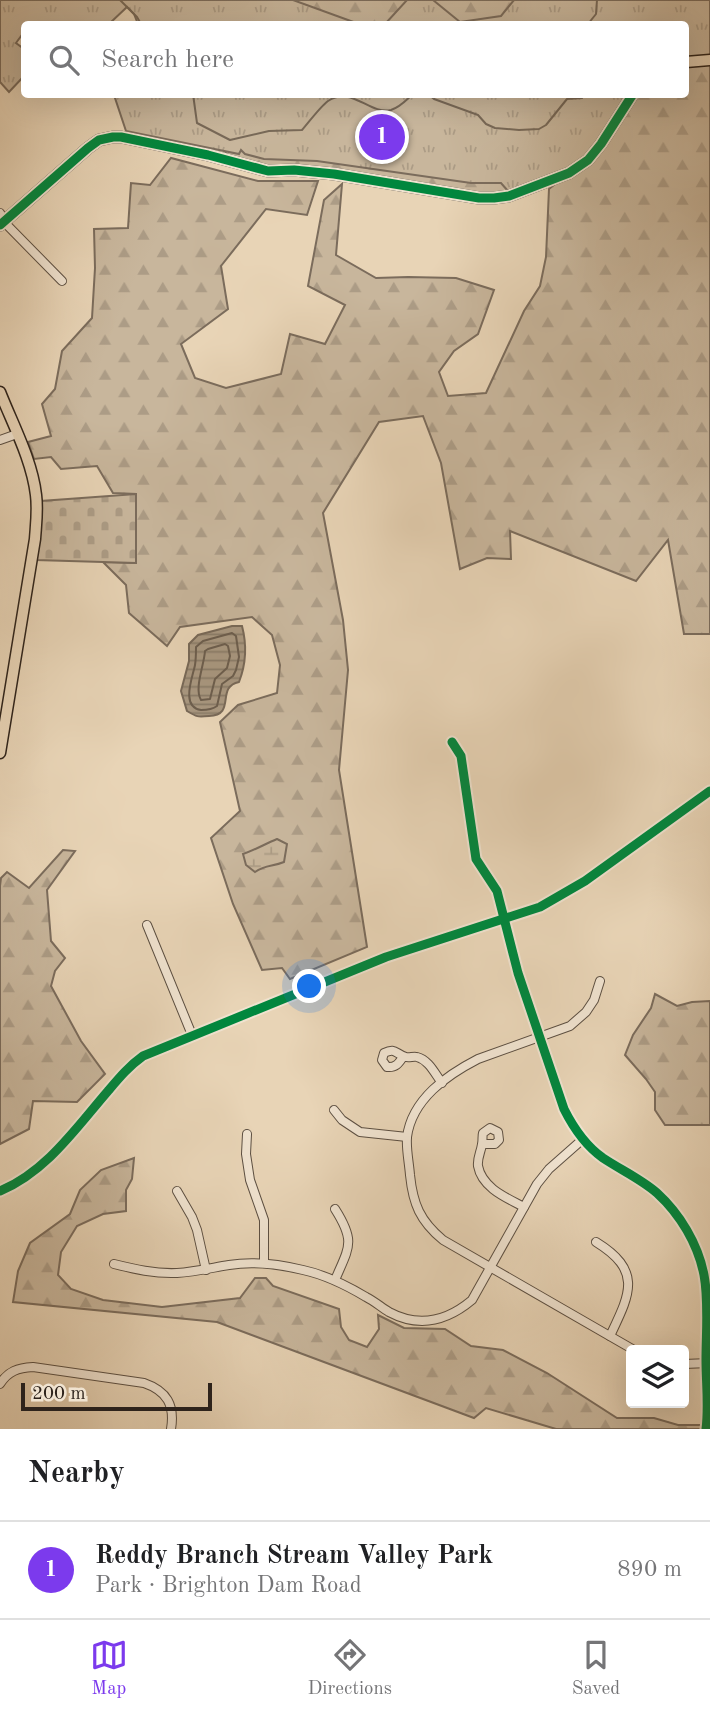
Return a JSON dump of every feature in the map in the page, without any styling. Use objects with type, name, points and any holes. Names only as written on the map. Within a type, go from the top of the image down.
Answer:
[{"type":"main road","points":[[689,62],[710,60]]},
{"type":"main road","points":[[2,220],[99,140],[121,137],[268,171],[310,171],[479,198],[509,196],[569,173],[588,160],[630,98]]},
{"type":"main road","points":[[0,393],[33,479],[37,512],[35,539],[0,753]]},
{"type":"street","points":[[2,220],[62,281]]},
{"type":"street","points":[[0,440],[17,434]]},
{"type":"street","points":[[452,741],[461,756],[476,859],[497,891],[519,974],[564,1109],[576,1130],[601,1157],[641,1181],[674,1211],[698,1253],[706,1298],[706,1429]]},
{"type":"street","points":[[0,1191],[24,1179],[41,1166],[122,1074],[150,1053],[386,957],[540,906],[573,889],[710,791]]},
{"type":"street","points":[[147,925],[192,1035]]},
{"type":"street","points":[[600,981],[594,1000],[586,1012],[570,1026],[478,1059],[442,1083],[418,1107],[407,1138],[415,1205],[431,1230],[443,1240],[626,1345]]},
{"type":"street","points":[[403,1057],[418,1057],[428,1063],[442,1083]]},
{"type":"street","points":[[334,1110],[342,1120],[360,1132],[407,1138]]},
{"type":"street","points":[[247,1134],[246,1154],[250,1181],[264,1220],[264,1263]]},
{"type":"street","points":[[114,1264],[157,1273],[175,1273],[264,1263],[335,1280],[390,1312],[407,1318],[440,1320],[459,1311],[472,1300],[549,1168],[583,1139]]},
{"type":"street","points":[[482,1144],[478,1167],[483,1178],[493,1190],[524,1207]]},
{"type":"street","points":[[177,1191],[197,1230],[206,1269]]},
{"type":"street","points":[[335,1209],[348,1231],[349,1242],[348,1251],[335,1280]]},
{"type":"street","points":[[596,1242],[618,1258],[627,1276],[626,1301],[610,1336]]},
{"type":"street","points":[[689,1364],[708,1363]]},
{"type":"street","points":[[0,1384],[8,1373],[19,1368],[33,1367],[144,1383],[155,1387],[168,1399],[172,1410],[171,1429]]},
{"type":"green space","points":[[0,0],[293,0],[351,21],[137,21],[127,7],[112,21],[21,21],[21,36],[16,43],[21,47],[21,79],[9,92],[0,82]]},
{"type":"green space","points":[[168,0],[710,0],[710,634],[684,634],[668,540],[636,581],[510,531],[511,559],[487,558],[460,569],[441,463],[423,416],[379,422],[323,513],[343,620],[348,670],[339,770],[367,947],[290,979],[282,968],[262,970],[233,904],[211,838],[240,811],[220,722],[238,705],[277,693],[280,665],[272,635],[252,617],[180,627],[167,646],[129,613],[126,585],[103,562],[136,563],[136,494],[113,493],[97,466],[61,469],[51,457],[34,459],[28,442],[51,436],[42,404],[55,389],[62,351],[92,318],[94,229],[128,228],[131,183],[150,185],[171,158],[258,181],[318,181],[307,215],[266,209],[221,266],[228,309],[181,344],[195,378],[226,388],[281,374],[290,334],[325,344],[345,305],[308,286],[324,200],[342,184],[336,255],[376,278],[456,278],[494,290],[478,334],[454,351],[439,372],[448,396],[486,393],[524,311],[540,286],[546,257],[549,189],[567,174],[494,198],[224,162],[228,140],[193,98],[689,98],[689,21],[172,21]]},
{"type":"green space","points":[[407,0],[433,0],[459,21],[388,21]]},
{"type":"green space","points":[[514,0],[710,0],[710,57],[689,59],[689,21],[467,21],[501,16]]},
{"type":"green space","points":[[115,98],[634,98],[604,144],[570,170],[508,191],[501,183],[471,183],[317,161],[264,159],[245,154],[241,150],[239,154],[126,131]]},
{"type":"green space","points":[[136,494],[136,563],[36,560],[41,501]]},
{"type":"green space","points":[[277,839],[287,844],[284,862],[255,872],[246,865],[243,854]]},
{"type":"green space","points":[[63,850],[75,851],[47,890],[51,941],[65,958],[55,971],[51,986],[81,1041],[105,1074],[77,1102],[33,1101],[29,1129],[0,1144],[1,878],[7,872],[29,888]]},
{"type":"green space","points":[[655,994],[677,1006],[710,1001],[710,1125],[665,1125],[655,1110],[655,1092],[625,1055],[633,1035],[651,1008]]},
{"type":"green space","points":[[134,1158],[132,1179],[126,1190],[126,1211],[103,1214],[77,1226],[61,1252],[58,1275],[71,1289],[103,1300],[162,1307],[240,1298],[255,1278],[266,1278],[273,1286],[339,1309],[341,1327],[349,1340],[367,1347],[379,1329],[378,1315],[404,1328],[445,1329],[471,1346],[503,1350],[547,1373],[617,1418],[654,1418],[678,1425],[707,1425],[706,1429],[556,1429],[486,1408],[474,1418],[217,1322],[13,1302],[18,1271],[30,1243],[70,1214],[80,1190],[101,1170]]},
{"type":"water","points":[[242,626],[245,640],[239,682],[228,689],[222,711],[209,716],[195,715],[187,711],[181,691],[189,661],[189,644],[198,635]]},
{"type":"waterway","points":[[120,0],[139,21]]},
{"type":"waterway","points":[[590,21],[596,14],[597,0]]},
{"type":"waterway","points":[[194,98],[197,123],[230,140],[269,131],[302,130],[328,101],[335,98]]},
{"type":"waterway","points":[[353,98],[383,110],[398,107],[409,98]]},
{"type":"waterway","points":[[433,98],[478,115],[486,124],[495,128],[519,130],[539,129],[546,125],[567,99],[582,98]]},
{"type":"cycle path","points":[[0,225],[88,148],[99,140],[113,137],[208,155],[268,171],[294,170],[334,174],[479,198],[509,196],[569,173],[588,160],[630,98]]},
{"type":"cycle path","points":[[452,742],[461,756],[476,859],[497,891],[518,973],[564,1109],[580,1136],[591,1148],[644,1183],[665,1201],[687,1230],[697,1252],[704,1275],[706,1296],[706,1429]]},
{"type":"cycle path","points":[[0,1191],[17,1183],[46,1161],[120,1077],[143,1056],[386,957],[540,907],[585,881],[710,791]]},
{"type":"place","name":"Reddy Branch Stream Valley Park","points":[[382,137]]}]
